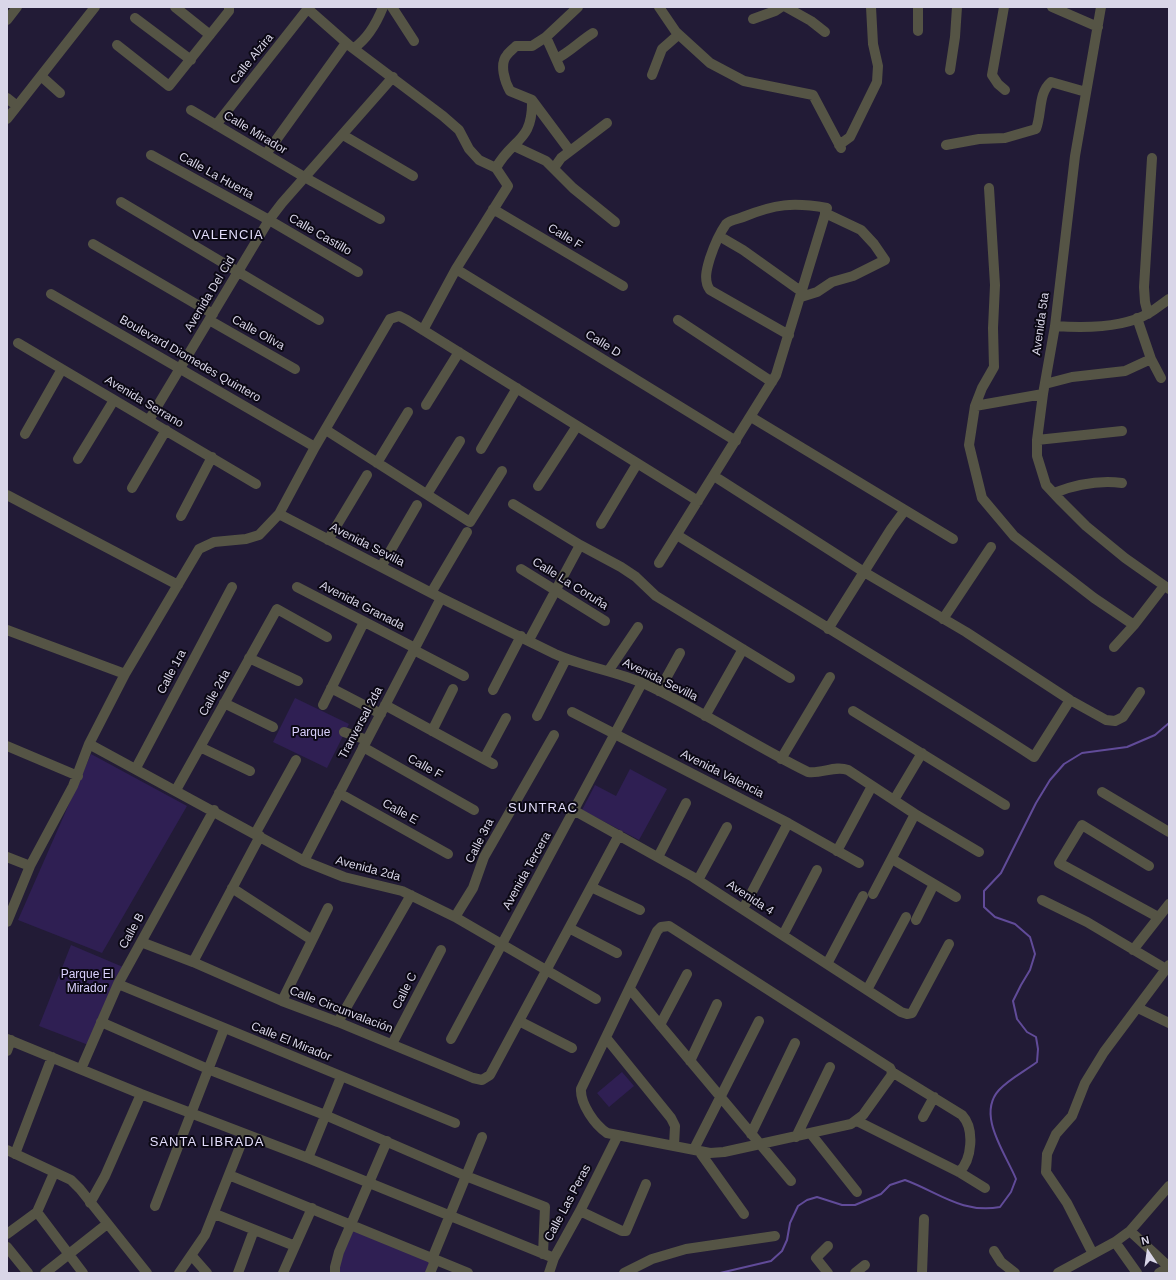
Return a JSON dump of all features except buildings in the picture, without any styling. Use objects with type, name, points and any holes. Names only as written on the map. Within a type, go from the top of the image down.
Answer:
[{"type":"street","points":[[7,20],[17,7]]},
{"type":"street","points":[[7,119],[95,7]]},
{"type":"street","points":[[175,7],[210,34]]},
{"type":"street","points":[[116,45],[170,86],[230,7]]},
{"type":"street","points":[[266,154],[350,45],[360,44],[377,22],[383,7]]},
{"type":"street","points":[[392,7],[414,41]]},
{"type":"street","points":[[570,151],[532,100],[510,91],[506,83],[504,73],[505,56],[516,46],[532,46],[546,37],[578,7]]},
{"type":"street","points":[[659,7],[678,35],[710,63],[744,81],[813,95],[840,147],[850,137],[876,82],[878,66],[873,44],[871,7]]},
{"type":"street","points":[[753,19],[775,11],[781,7]]},
{"type":"street","points":[[786,7],[811,21],[825,32]]},
{"type":"street","points":[[918,7],[918,31]]},
{"type":"street","points":[[950,70],[955,37],[957,7]]},
{"type":"street","points":[[1004,7],[992,75],[998,84],[1005,90]]},
{"type":"street","points":[[1052,7],[1098,27]]},
{"type":"street","name":"Avenida 5ta","points":[[1101,7],[1075,156],[1055,326],[1043,394],[1037,440],[1037,456],[1046,485],[1054,494],[1086,526],[1124,558],[1167,588]]},
{"type":"street","points":[[309,8],[350,45],[393,77],[459,130],[469,149],[479,160],[496,168],[508,186],[456,269],[423,330]]},
{"type":"street","name":"Calle Alzira","points":[[216,125],[309,8]]},
{"type":"street","points":[[135,18],[191,60]]},
{"type":"street","points":[[546,37],[558,63],[577,43],[593,33]]},
{"type":"street","points":[[652,76],[662,49],[678,35]]},
{"type":"street","points":[[40,76],[60,93]]},
{"type":"street","name":"Avenida Del Cid","points":[[149,420],[269,220],[282,203],[306,178],[393,77]]},
{"type":"street","points":[[946,145],[979,139],[1005,138],[1036,129],[1040,105],[1048,84],[1051,82],[1086,92]]},
{"type":"street","points":[[7,98],[17,106]]},
{"type":"street","points":[[496,168],[503,155],[521,140],[530,126],[532,100]]},
{"type":"street","name":"Calle Mirador","points":[[191,110],[306,178],[380,219]]},
{"type":"street","points":[[554,168],[561,158],[607,123]]},
{"type":"street","points":[[343,135],[413,176]]},
{"type":"street","points":[[514,146],[540,157],[554,168],[573,188],[615,222]]},
{"type":"street","name":"Calle La Huerta","points":[[151,155],[269,220]]},
{"type":"street","points":[[1148,314],[1145,302],[1144,287],[1152,158]]},
{"type":"street","points":[[989,188],[995,285],[993,328],[994,367],[982,388],[975,406],[969,445],[982,498],[1014,536],[1094,598],[1134,625]]},
{"type":"street","points":[[120,202],[319,320]]},
{"type":"street","points":[[658,563],[736,441],[776,375],[789,335],[827,208],[801,203],[767,207],[727,223],[715,244],[706,274],[707,286],[710,290],[789,335]]},
{"type":"street","name":"Calle F","points":[[493,209],[623,286]]},
{"type":"street","points":[[719,236],[744,250],[801,294],[817,292],[832,282],[853,276],[885,260],[874,244],[861,230],[825,213]]},
{"type":"street","name":"Calle Castillo","points":[[269,220],[358,272]]},
{"type":"street","name":"Calle Oliva","points":[[92,244],[295,369]]},
{"type":"street","name":"Calle D","points":[[456,269],[736,441]]},
{"type":"street","name":"Boulevard Diomedes Quintero","points":[[51,294],[315,447]]},
{"type":"street","points":[[1055,326],[1084,328],[1107,325],[1137,318],[1148,314],[1169,298]]},
{"type":"street","points":[[7,922],[30,866],[78,776],[89,744],[125,674],[199,549],[214,542],[246,539],[259,535],[279,514],[315,447],[390,319],[399,316],[423,330],[698,501]]},
{"type":"street","points":[[1137,318],[1151,359],[1161,378]]},
{"type":"street","points":[[678,320],[772,382]]},
{"type":"street","name":"Avenida Serrano","points":[[18,342],[256,484]]},
{"type":"street","points":[[426,405],[459,352]]},
{"type":"street","points":[[1045,384],[1072,377],[1125,371],[1151,359]]},
{"type":"street","points":[[25,434],[62,369]]},
{"type":"street","points":[[481,449],[517,388]]},
{"type":"street","points":[[975,406],[1043,394]]},
{"type":"street","points":[[78,459],[114,400]]},
{"type":"street","points":[[377,463],[408,412]]},
{"type":"street","points":[[751,417],[953,539]]},
{"type":"street","points":[[538,486],[577,426]]},
{"type":"street","points":[[132,488],[166,430]]},
{"type":"street","points":[[326,430],[470,522],[502,470]]},
{"type":"street","points":[[1037,440],[1122,431]]},
{"type":"street","points":[[292,490],[291,480],[305,451],[299,438]]},
{"type":"street","points":[[427,494],[460,441]]},
{"type":"street","points":[[181,516],[212,457]]},
{"type":"street","points":[[601,524],[637,464]]},
{"type":"street","points":[[328,540],[367,475]]},
{"type":"street","points":[[714,476],[864,572],[943,619],[1070,700],[1106,720],[1115,721],[1123,717],[1140,692]]},
{"type":"street","points":[[1054,494],[1085,483],[1105,481],[1122,483]]},
{"type":"street","points":[[7,495],[178,585]]},
{"type":"street","points":[[513,504],[580,545],[621,567],[636,577],[656,596],[790,678]]},
{"type":"street","points":[[381,567],[418,505]]},
{"type":"street","points":[[828,629],[891,529],[905,510]]},
{"type":"street","name":"Avenida Sevilla","points":[[279,514],[431,593],[566,659],[609,670],[659,691],[781,759],[808,772],[814,773],[842,768],[979,852]]},
{"type":"street","points":[[431,593],[467,532]]},
{"type":"street","points":[[677,535],[828,629],[926,687],[1034,757],[1070,700]]},
{"type":"street","points":[[493,690],[557,590],[580,545]]},
{"type":"street","points":[[943,619],[991,547]]},
{"type":"street","name":"Calle La Coruña","points":[[521,569],[605,621]]},
{"type":"street","name":"Calle 1ra","points":[[136,768],[232,587]]},
{"type":"street","name":"Avenida Granada","points":[[297,587],[464,676]]},
{"type":"street","points":[[1114,648],[1167,588]]},
{"type":"street","name":"Tranversal 2da","points":[[304,861],[441,598]]},
{"type":"street","name":"Calle 2da","points":[[176,790],[276,609],[327,637]]},
{"type":"street","points":[[323,705],[364,622]]},
{"type":"street","points":[[609,670],[638,627]]},
{"type":"street","points":[[7,630],[125,674]]},
{"type":"street","points":[[705,716],[743,649]]},
{"type":"street","points":[[659,691],[680,653]]},
{"type":"street","points":[[249,658],[298,682]]},
{"type":"street","points":[[537,716],[566,659]]},
{"type":"street","points":[[781,759],[830,677]]},
{"type":"street","name":"Avenida Tercera","points":[[451,1039],[575,811],[642,683]]},
{"type":"street","points":[[331,688],[432,731],[489,762],[506,718]]},
{"type":"street","points":[[432,731],[453,689]]},
{"type":"street","points":[[224,703],[273,727]]},
{"type":"street","points":[[853,711],[922,752],[1005,806]]},
{"type":"street","name":"Avenida Valencia","points":[[572,712],[788,823],[859,863]]},
{"type":"street","name":"Calle F","points":[[344,732],[474,810]]},
{"type":"street","name":"Calle 3ra","points":[[455,916],[473,888],[484,857],[554,735]]},
{"type":"street","name":"Avenida 2da","points":[[89,744],[214,810],[304,861],[344,877],[391,888],[411,895],[455,916],[596,999]]},
{"type":"street","points":[[7,746],[78,776]]},
{"type":"street","points":[[200,747],[250,771]]},
{"type":"street","points":[[894,800],[922,752]]},
{"type":"street","points":[[193,962],[296,760]]},
{"type":"street","points":[[837,851],[872,786]]},
{"type":"street","points":[[1102,792],[1169,832]]},
{"type":"street","name":"Calle E","points":[[339,793],[448,854]]},
{"type":"street","points":[[658,857],[686,803]]},
{"type":"street","name":"Calle B","points":[[81,1069],[118,984],[214,810]]},
{"type":"street","name":"Avenida 4","points":[[575,811],[698,880],[867,990],[907,1014],[912,1013],[949,944]]},
{"type":"street","points":[[873,894],[915,814]]},
{"type":"street","points":[[743,909],[788,823]]},
{"type":"street","points":[[1149,866],[1082,825],[1059,863],[1158,917]]},
{"type":"street","points":[[698,880],[727,827]]},
{"type":"street","points":[[572,1048],[519,1020],[619,835]]},
{"type":"street","points":[[7,857],[30,866]]},
{"type":"street","points":[[892,859],[956,897]]},
{"type":"street","points":[[783,935],[817,870]]},
{"type":"street","points":[[867,990],[911,918],[934,884]]},
{"type":"street","points":[[591,886],[640,910]]},
{"type":"street","points":[[232,888],[312,940]]},
{"type":"street","points":[[338,1022],[376,955],[396,924],[411,895]]},
{"type":"street","points":[[827,964],[863,896]]},
{"type":"street","points":[[1042,900],[1088,922],[1133,950],[1168,967],[1104,1052],[1085,1083],[1072,1116],[1056,1134],[1047,1154],[1046,1172],[1067,1203],[1093,1254]]},
{"type":"street","points":[[1133,950],[1169,904]]},
{"type":"street","points":[[282,1001],[328,908]]},
{"type":"street","points":[[892,1072],[891,1076],[863,1115],[851,1124],[724,1152],[697,1150],[607,1132],[596,1124],[580,1095],[581,1089],[607,1039],[657,932],[661,927],[669,926],[962,1116],[968,1124],[970,1153],[963,1169],[959,1172]]},
{"type":"street","points":[[569,928],[617,953]]},
{"type":"street","name":"Calle Circunvalación","points":[[141,942],[193,962],[282,1001],[338,1022],[473,1078],[482,1080],[490,1075],[519,1020]]},
{"type":"street","name":"Calle C","points":[[392,1044],[441,950]]},
{"type":"street","points":[[660,1025],[687,974]]},
{"type":"street","name":"Calle El Mirador","points":[[118,984],[455,1123]]},
{"type":"street","points":[[630,989],[791,1181]]},
{"type":"street","points":[[690,1060],[717,1004]]},
{"type":"street","points":[[1138,1008],[1169,1023]]},
{"type":"street","points":[[697,1150],[720,1097],[759,1021]]},
{"type":"street","points":[[101,1022],[208,1069],[325,1115],[466,1176],[545,1207],[543,1254]]},
{"type":"street","points":[[155,1206],[224,1029]]},
{"type":"street","points":[[7,1051],[9,1039],[141,1094],[308,1158],[554,1258]]},
{"type":"street","points":[[607,1039],[671,1118],[675,1126],[674,1146]]},
{"type":"street","points":[[751,1134],[795,1043]]},
{"type":"street","points":[[52,1057],[11,1152],[71,1180],[147,1273]]},
{"type":"street","points":[[796,1137],[830,1067]]},
{"type":"street","points":[[308,1158],[341,1077]]},
{"type":"street","points":[[90,1203],[105,1176],[141,1094]]},
{"type":"street","points":[[923,1116],[934,1097]]},
{"type":"street","points":[[857,1121],[959,1172],[985,1188]]},
{"type":"street","points":[[607,1132],[612,1146]]},
{"type":"street","points":[[179,1273],[205,1235],[215,1214],[245,1134]]},
{"type":"street","points":[[811,1134],[856,1192]]},
{"type":"street","name":"Calle Las Peras","points":[[548,1273],[554,1258],[580,1211],[618,1135]]},
{"type":"street","points":[[430,1273],[450,1215],[482,1137]]},
{"type":"street","points":[[335,1273],[335,1267],[340,1252],[387,1141]]},
{"type":"street","points":[[697,1150],[744,1214]]},
{"type":"street","points":[[7,1234],[37,1212],[54,1172]]},
{"type":"street","points":[[229,1175],[468,1273]]},
{"type":"street","points":[[580,1211],[622,1231],[626,1231],[646,1184]]},
{"type":"street","points":[[1058,1273],[1116,1242],[1130,1231],[1169,1186]]},
{"type":"street","points":[[283,1273],[312,1208]]},
{"type":"street","points":[[37,1212],[83,1273]]},
{"type":"street","points":[[215,1214],[295,1246]]},
{"type":"street","points":[[922,1273],[924,1219]]},
{"type":"street","points":[[45,1273],[107,1224]]},
{"type":"street","points":[[238,1273],[254,1230]]},
{"type":"street","points":[[1130,1231],[1168,1265],[1160,1273]]},
{"type":"street","points":[[624,1273],[652,1259],[686,1249],[775,1236]]},
{"type":"street","points":[[1116,1242],[1137,1273]]},
{"type":"street","points":[[828,1246],[816,1258],[828,1273]]},
{"type":"street","points":[[7,1247],[28,1273]]},
{"type":"street","points":[[994,1251],[1001,1262],[1015,1273]]},
{"type":"street","points":[[192,1256],[207,1273]]},
{"type":"street","points":[[855,1273],[865,1265]]},
{"type":"green space","name":"Parque","points":[[295,698],[349,724],[327,768],[273,742]]},
{"type":"green space","points":[[91,754],[187,806],[102,953],[18,920]]},
{"type":"green space","points":[[630,769],[667,789],[639,840],[582,810],[595,785],[616,796]]},
{"type":"green space","name":"Parque El Mirador","points":[[71,945],[123,967],[91,1046],[39,1026]]},
{"type":"green space","points":[[622,1072],[634,1086],[609,1107],[597,1093]]},
{"type":"green space","points":[[353,1231],[432,1259],[427,1273],[338,1273],[335,1267]]},
{"type":"waterway","points":[[720,1273],[771,1261],[782,1251],[787,1240],[790,1223],[798,1206],[807,1200],[817,1197],[842,1205],[855,1205],[881,1194],[890,1185],[905,1180],[962,1205],[986,1208],[1000,1207],[1011,1192],[1016,1179],[995,1134],[991,1111],[993,1100],[999,1090],[1037,1062],[1038,1049],[1036,1037],[1027,1032],[1017,1019],[1013,1001],[1030,970],[1035,954],[1030,937],[1015,924],[995,917],[984,907],[984,891],[1001,873],[1036,803],[1050,780],[1064,764],[1082,753],[1127,747],[1155,735],[1169,723]]},
{"type":"district","name":"VALENCIA","points":[[228,235]]},
{"type":"district","name":"SUNTRAC","points":[[543,808]]},
{"type":"district","name":"SANTA LIBRADA","points":[[207,1142]]}]
